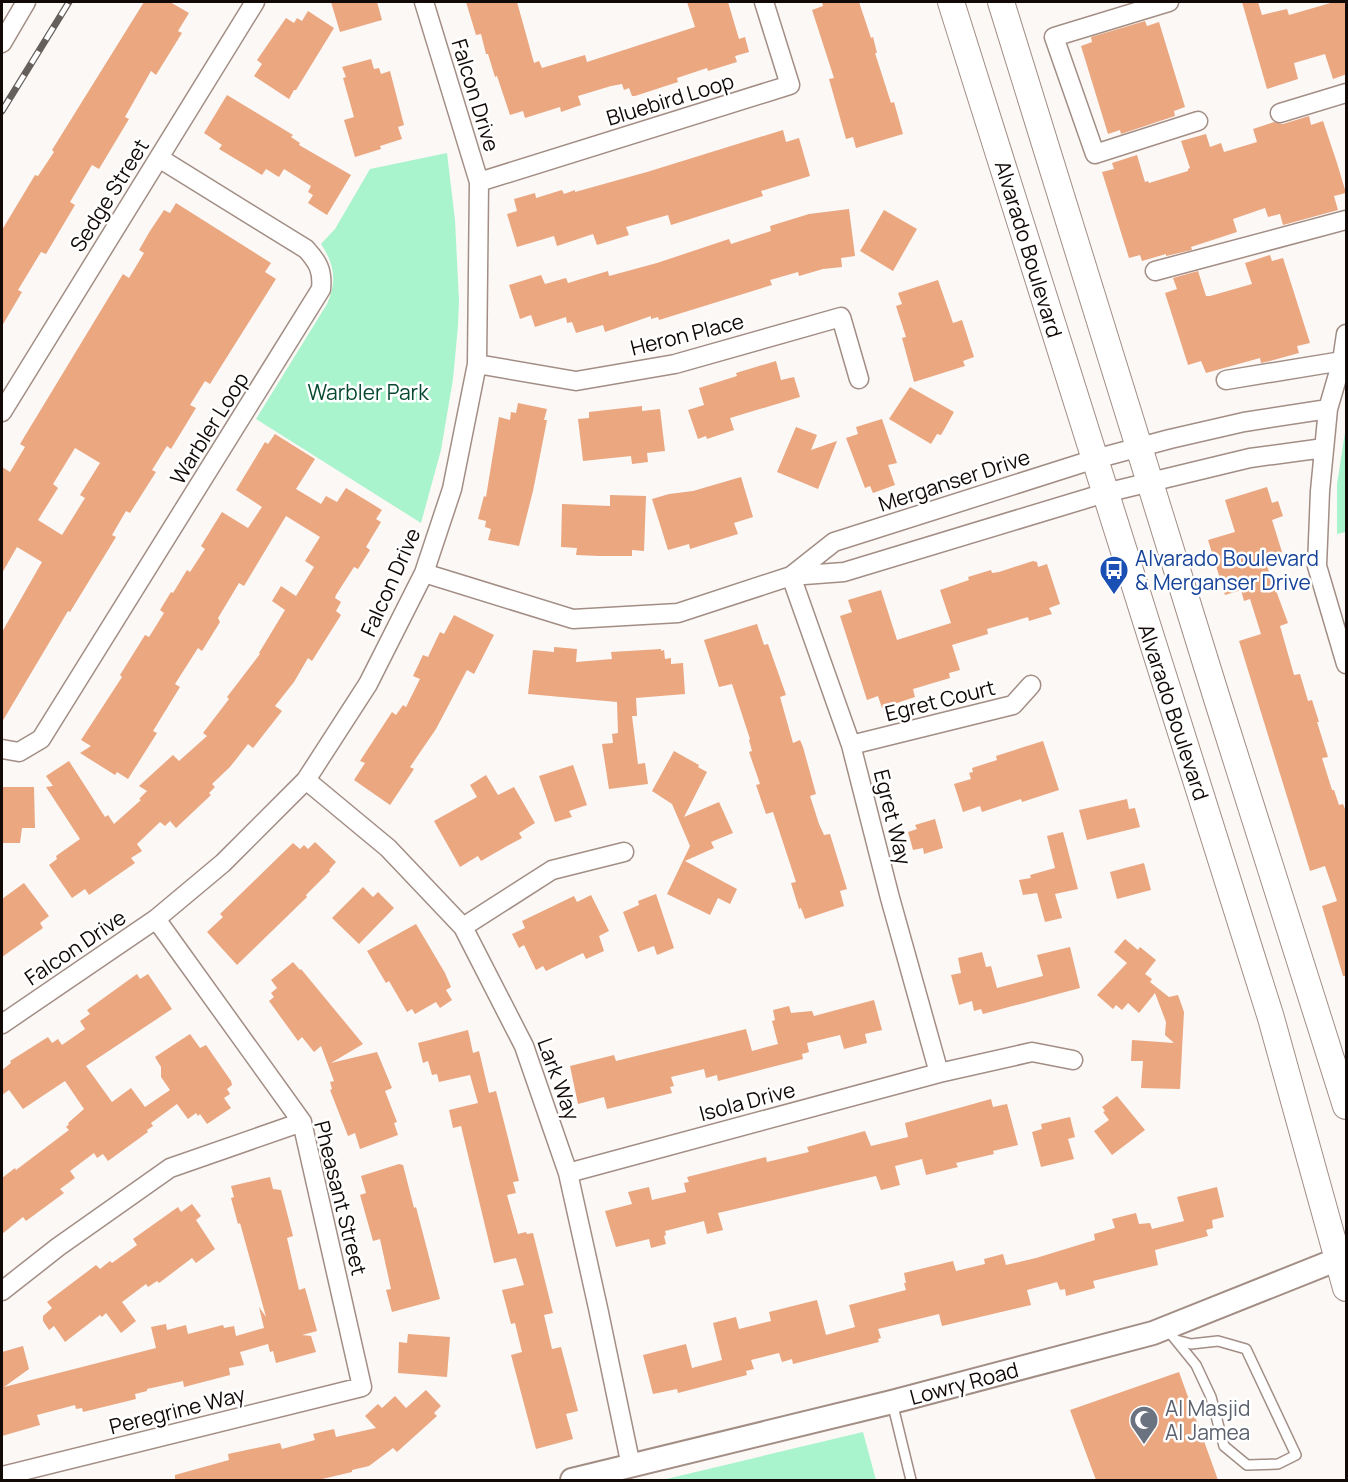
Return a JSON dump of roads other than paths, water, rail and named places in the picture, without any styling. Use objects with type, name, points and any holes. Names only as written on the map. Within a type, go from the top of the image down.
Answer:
[{"type":"main road","name":"Alvarado Boulevard","points":[[951,2],[1271,1018],[1342,1257],[1347,1288]]},
{"type":"main road","points":[[1000,2],[1218,702],[1347,1106]]},
{"type":"street","points":[[2,42],[26,2]]},
{"type":"street","name":"Sedge Street","points":[[2,412],[255,2]]},
{"type":"street","name":"Falcon Drive","points":[[2,1024],[156,919],[223,863],[306,780],[368,684],[424,573],[452,489],[477,364],[479,182],[424,2]]},
{"type":"street","name":"Bluebird Loop","points":[[479,182],[790,85],[764,2]]},
{"type":"street","points":[[1169,2],[1054,38],[1095,154],[1198,122]]},
{"type":"street","points":[[1280,113],[1347,93]]},
{"type":"street","name":"Warbler Loop","points":[[2,748],[19,752],[41,740],[321,289],[322,275],[318,262],[306,249],[159,158]]},
{"type":"street","points":[[1155,271],[1347,220]]},
{"type":"street","name":"Heron Place","points":[[477,364],[576,381],[675,364],[841,317],[859,380]]},
{"type":"street","points":[[1347,334],[1328,409],[1317,566],[1347,664]]},
{"type":"street","points":[[1226,380],[1342,361]]},
{"type":"street","name":"Merganser Drive","points":[[791,576],[834,542],[1095,459],[1245,422],[1328,409]]},
{"type":"street","name":"Merganser Drive","points":[[424,573],[573,619],[678,613],[791,576],[844,572],[1105,493],[1250,458],[1324,448]]},
{"type":"street","name":"Egret Way","points":[[791,576],[851,745],[890,898],[939,1073]]},
{"type":"street","name":"Egret Court","points":[[851,745],[1013,705],[1031,685]]},
{"type":"street","name":"Lark Way","points":[[306,780],[388,849],[463,927],[524,1046],[568,1173],[631,1466]]},
{"type":"street","points":[[463,927],[552,870],[624,852]]},
{"type":"street","name":"Pheasant Street","points":[[156,919],[302,1122],[362,1388]]},
{"type":"street","name":"Isola Drive","points":[[568,1173],[939,1073],[1032,1052],[1073,1060]]},
{"type":"street","points":[[2,1291],[58,1247],[170,1168],[302,1122]]},
{"type":"street","name":"Lowry Road","points":[[572,1480],[1171,1334],[1342,1257]]},
{"type":"street","name":"Peregrine Way","points":[[2,1476],[362,1388]]},
{"type":"lane","points":[[1171,1334],[1191,1344],[1218,1341],[1246,1349],[1296,1455],[1278,1464],[1247,1465],[1224,1446],[1208,1389],[1196,1365],[1171,1334]]},
{"type":"lane","points":[[892,1402],[911,1480]]},
{"type":"railway","points":[[2,111],[69,2]]},
{"type":"place","name":"Alvarado Boulevard & Merganser Drive","points":[[1114,596]]},
{"type":"place","name":"Al Masjid Al Jamea","points":[[1144,1446]]},
{"type":"park label","name":"Warbler Park","points":[[368,392]]}]
